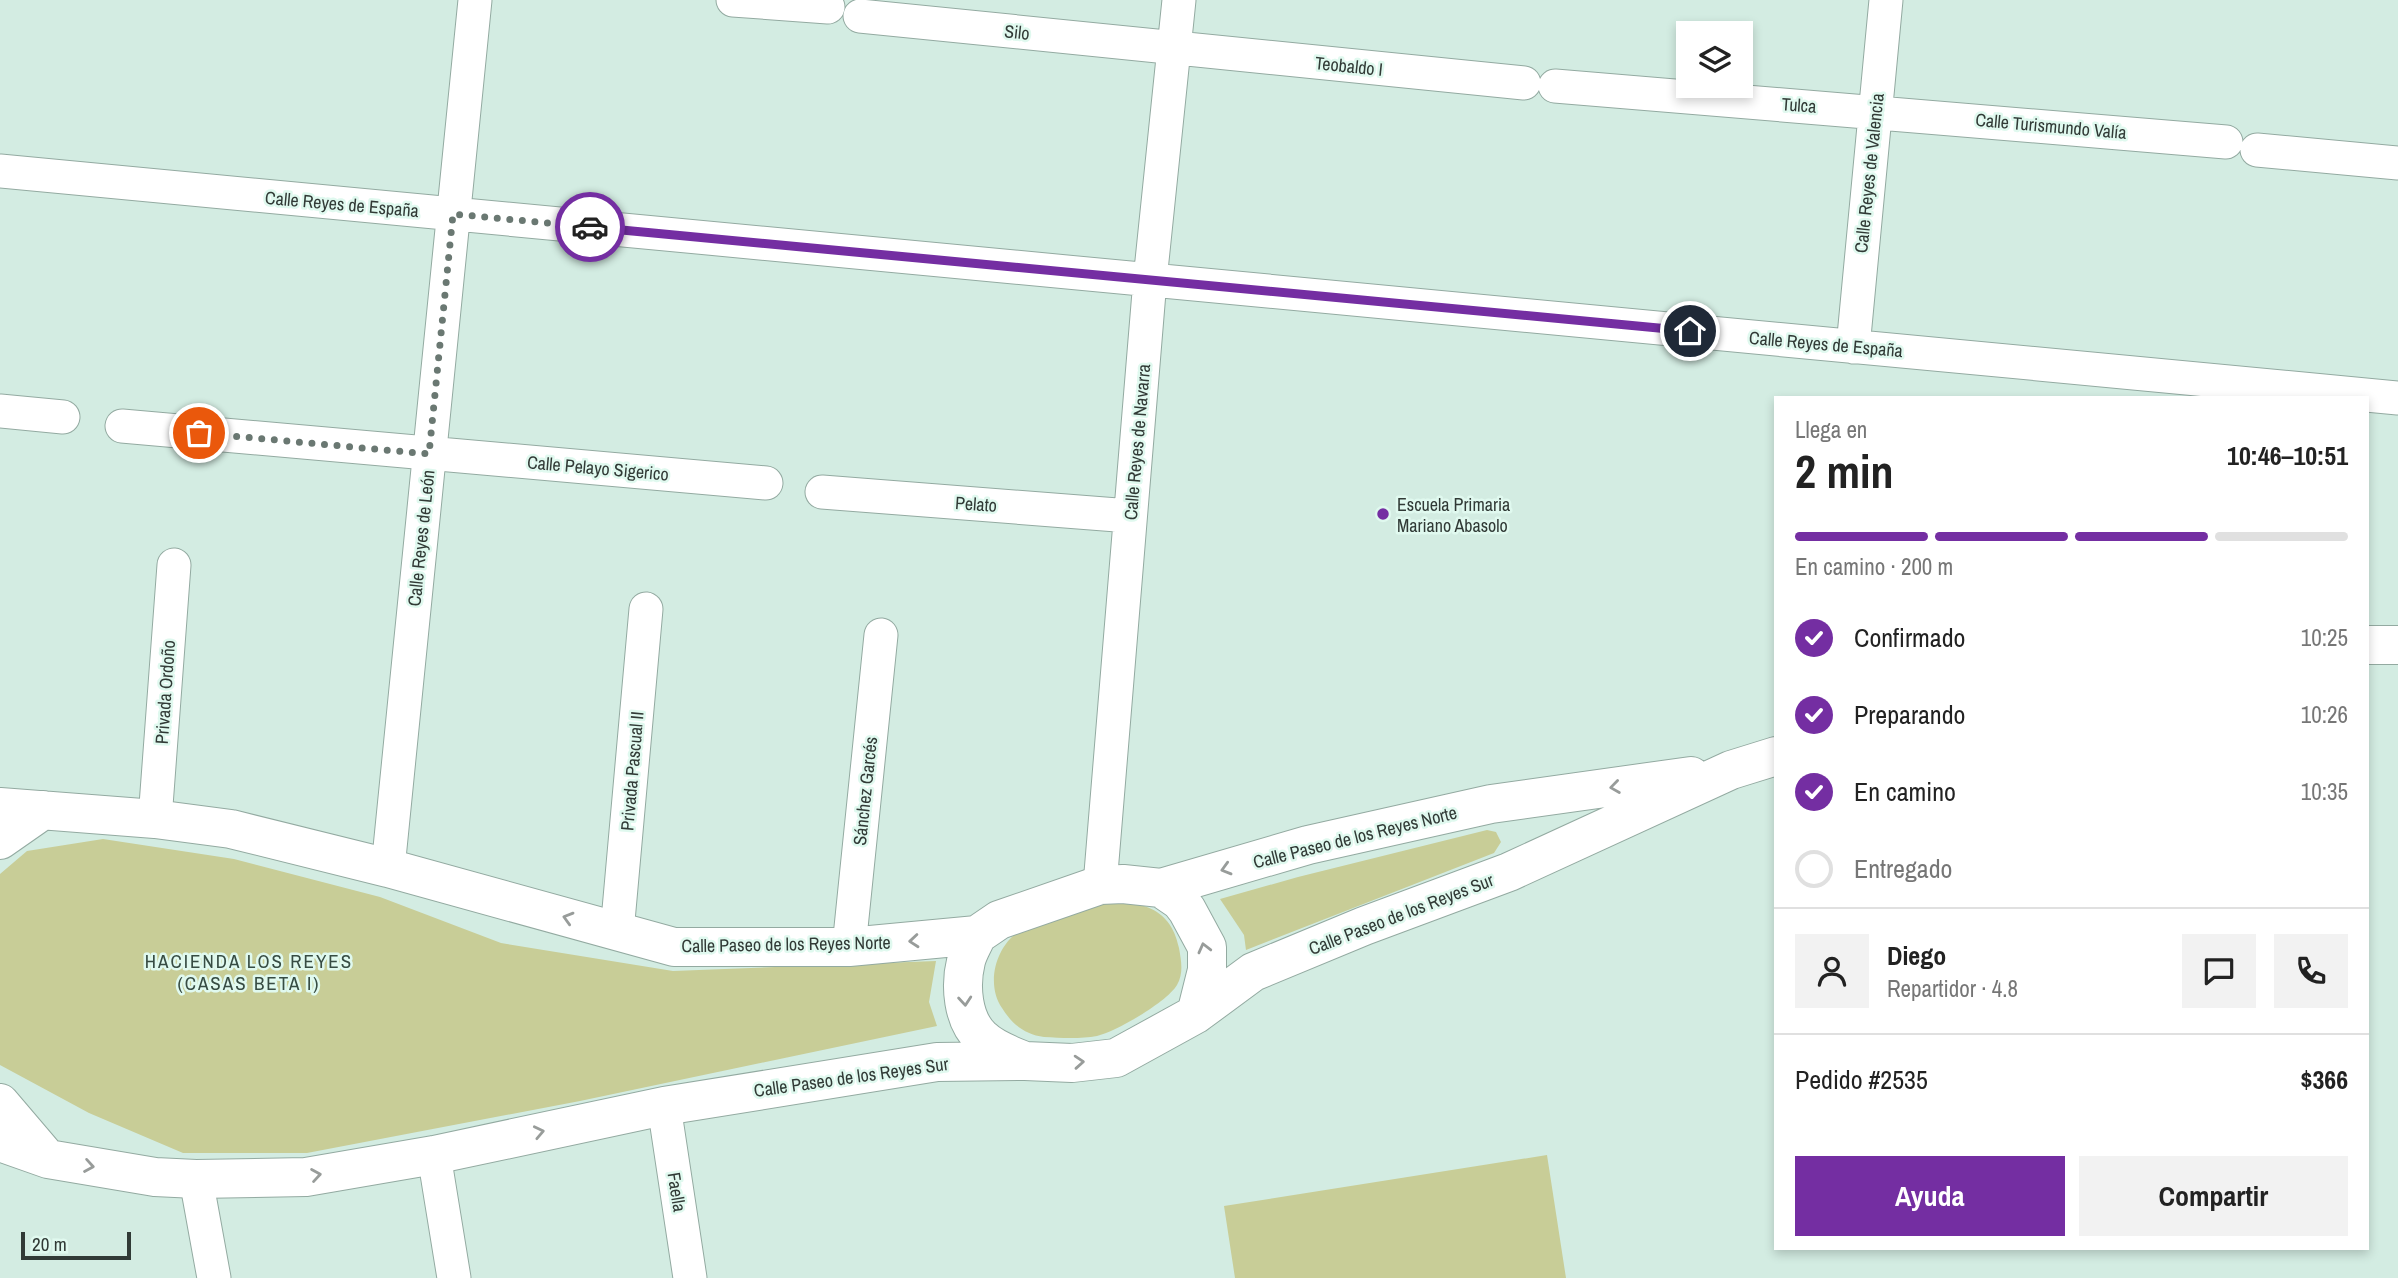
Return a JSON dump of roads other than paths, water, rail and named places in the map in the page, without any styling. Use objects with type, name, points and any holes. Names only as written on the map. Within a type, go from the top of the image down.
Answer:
[{"type":"street","name":"Calle Reyes de León","points":[[388,868],[475,0]]},
{"type":"street","points":[[733,0],[828,7]]},
{"type":"street","name":"Calle Reyes de Navarra","points":[[1100,884],[1150,280],[1179,0]]},
{"type":"street","name":"Calle Reyes de Valencia","points":[[1853,347],[1886,0]]},
{"type":"street","name":"Silo","points":[[860,16],[1174,48]]},
{"type":"street","name":"Teobaldo I","points":[[1174,48],[1539,84]]},
{"type":"street","name":"Tulca","points":[[1539,84],[1875,111]]},
{"type":"street","name":"Calle Turismundo Valía","points":[[1875,111],[2398,163]]},
{"type":"street","name":"Calle Reyes de España","points":[[0,171],[2398,398]]},
{"type":"street","points":[[0,411],[63,417]]},
{"type":"street","name":"Calle Pelayo Sigerico","points":[[122,426],[766,483]]},
{"type":"street","name":"Pelato","points":[[822,492],[1130,516]]},
{"type":"street","name":"Privada Ordoño","points":[[155,819],[174,565]]},
{"type":"street","name":"Privada Pascual II","points":[[617,932],[646,610]]},
{"type":"street","name":"Sánchez Garcés","points":[[849,947],[881,635]]},
{"type":"street","points":[[2369,645],[2398,645]]},
{"type":"street","points":[[1731,770],[1774,757]]},
{"type":"street","name":"Calle Paseo de los Reyes Norte","points":[[0,807],[155,819],[231,829],[388,868],[674,947],[849,947],[977,935],[999,919],[1100,884],[1161,888],[1308,845],[1491,804],[1731,770]]},
{"type":"street","name":"Calle Paseo de los Reyes Sur","points":[[0,1142],[48,1159],[155,1177],[306,1177],[434,1155],[664,1106],[937,1062],[1072,1063],[1116,1058],[1196,1014],[1253,972],[1364,926],[1509,872],[1731,770]]},
{"type":"street","points":[[0,840],[43,810]]},
{"type":"street","points":[[1161,888],[1180,901],[1207,947],[1207,970],[1196,1014]]},
{"type":"street","points":[[977,935],[966,961],[964,987],[967,1018],[981,1037],[1001,1051],[1025,1061]]},
{"type":"street","points":[[0,1103],[48,1159]]},
{"type":"street","name":"Faella","points":[[664,1106],[690,1278]]},
{"type":"street","points":[[434,1155],[454,1278]]},
{"type":"street","points":[[196,1179],[214,1278]]},
{"type":"place","name":"Escuela Primaria Mariano Abasolo","points":[[1383,514]]},
{"type":"district","name":"HACIENDA LOS REYES (CASAS BETA I)","points":[[249,972]]}]
